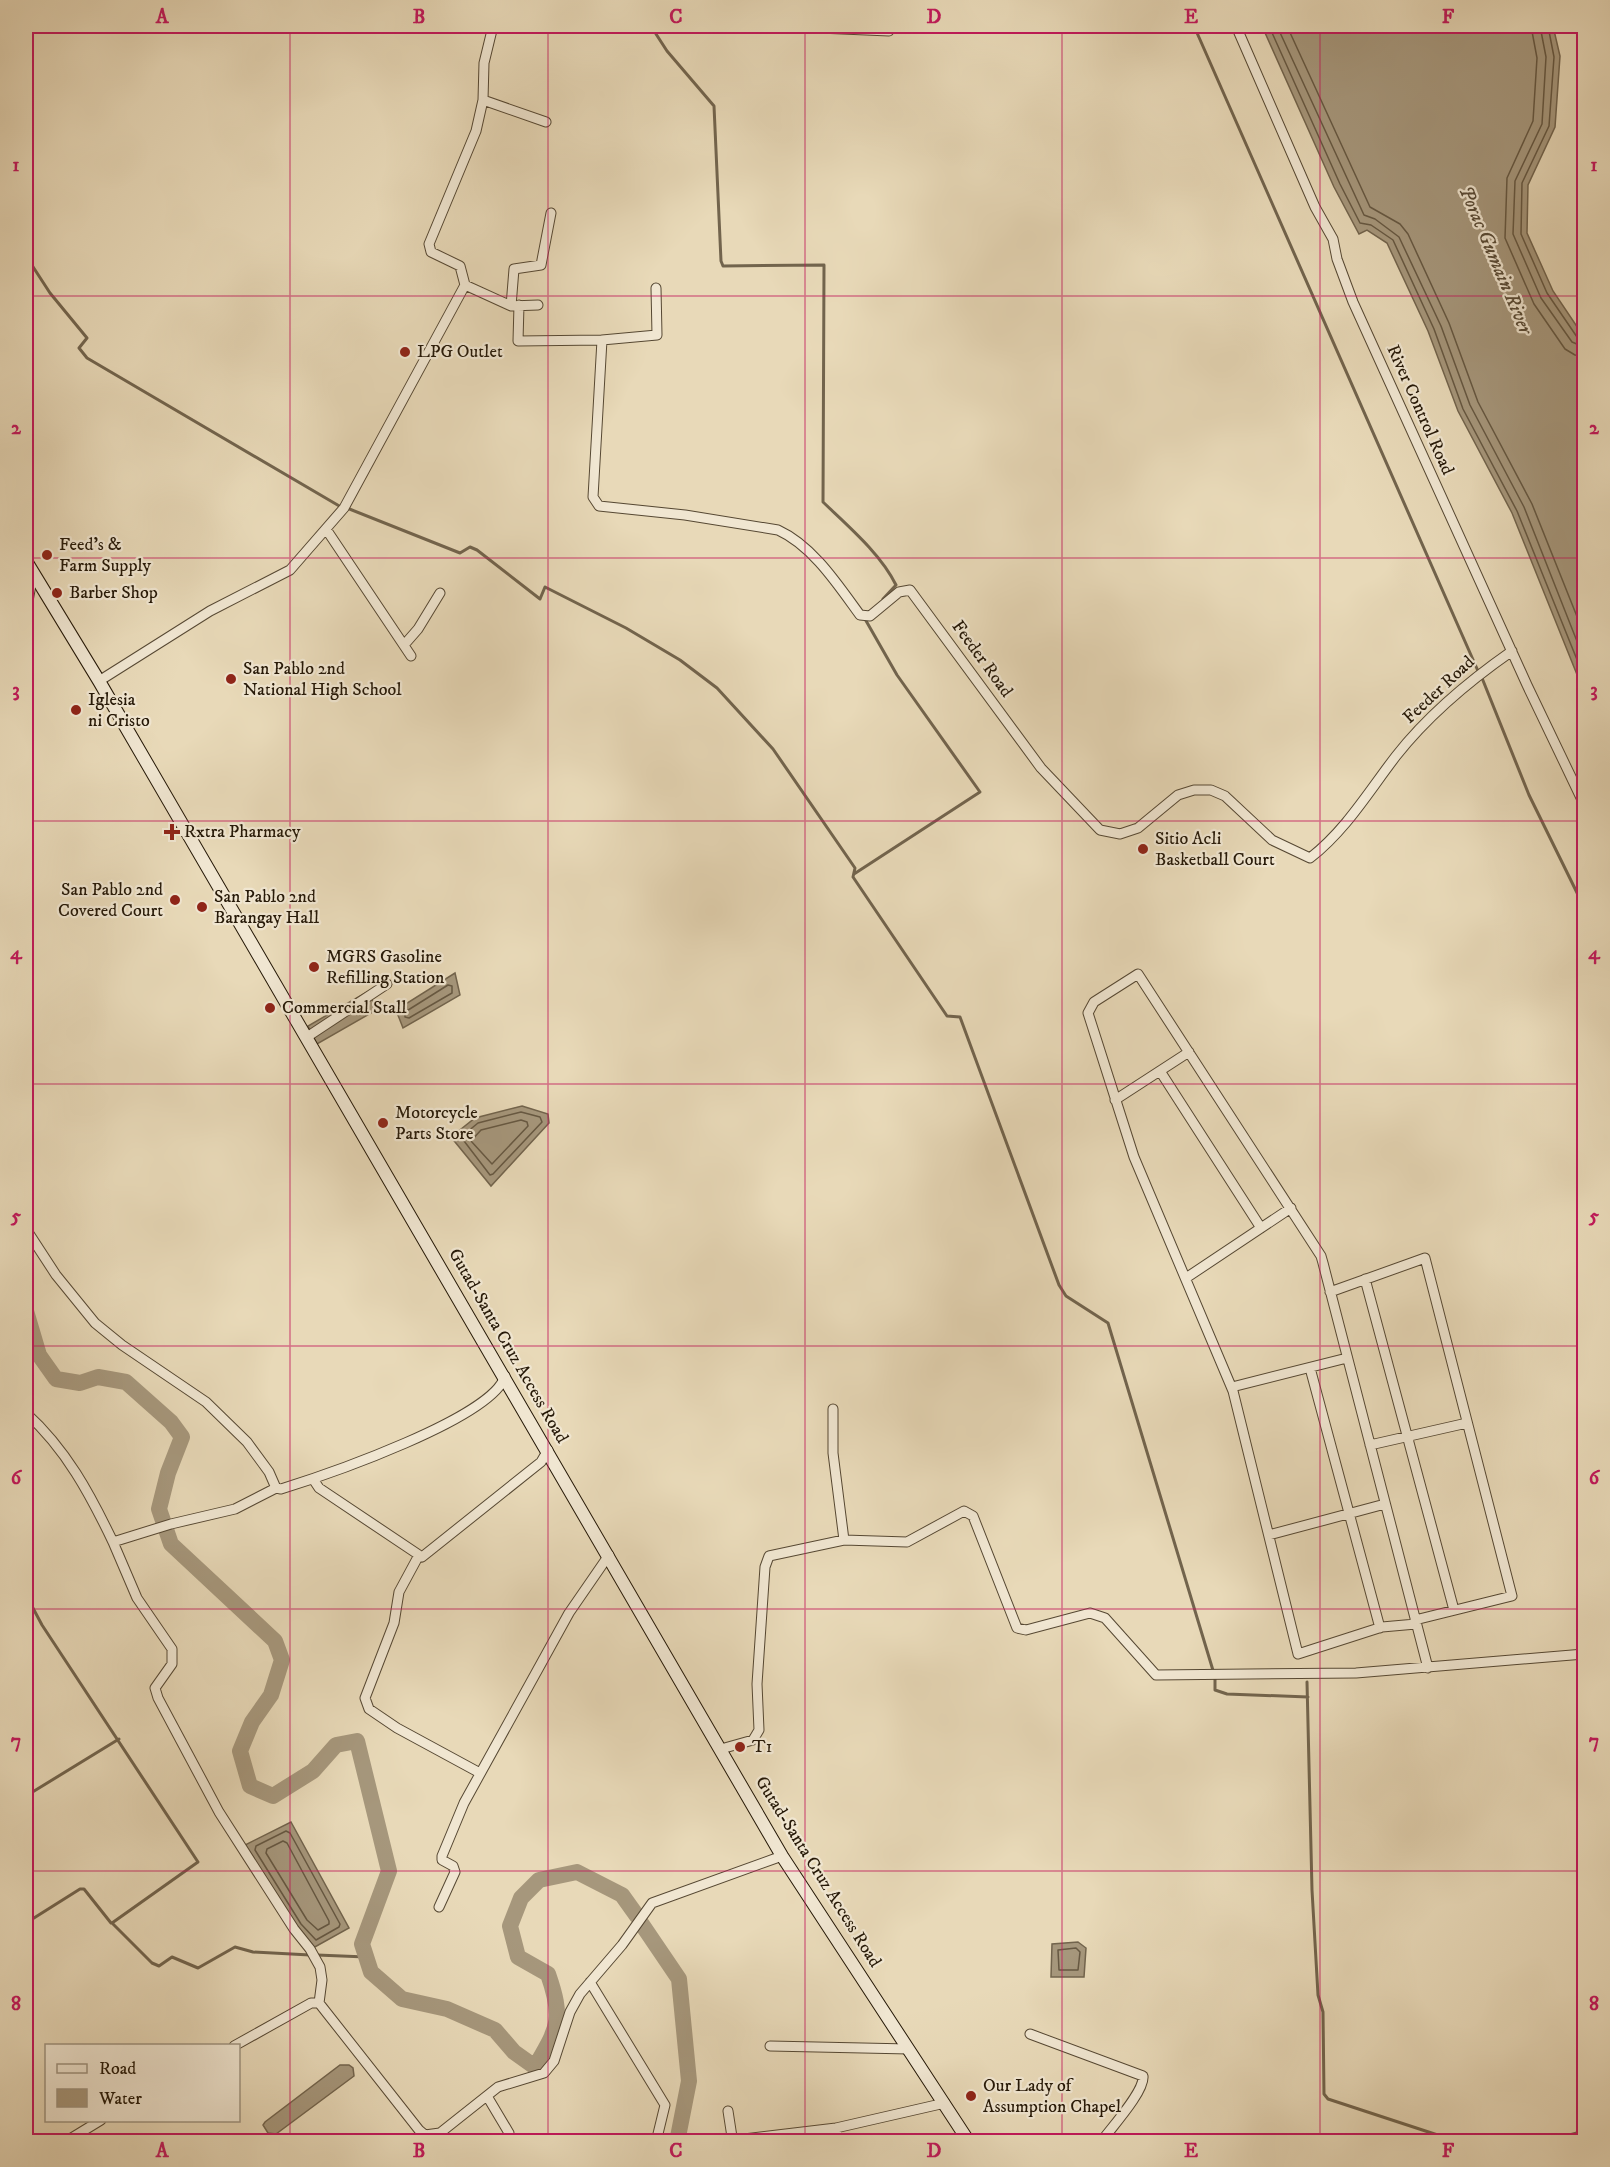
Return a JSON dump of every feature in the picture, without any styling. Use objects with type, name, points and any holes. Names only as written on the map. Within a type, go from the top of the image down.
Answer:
[{"type":"main road","name":"Gutad-Santa Cruz Access Road","points":[[26,561],[99,681],[505,1376],[782,1856],[969,2142]]},
{"type":"street","points":[[99,681],[210,611],[290,570],[344,508],[465,285],[460,266],[431,252],[429,244],[476,131],[483,100],[484,63],[493,26]]},
{"type":"street","points":[[772,26],[889,31]]},
{"type":"street","name":"River Control Road","points":[[1236,26],[1315,207],[1333,239],[1337,259],[1353,302],[1584,804]]},
{"type":"street","points":[[483,100],[546,122]]},
{"type":"street","points":[[551,213],[541,265],[514,269],[518,341],[602,340],[657,335],[656,288]]},
{"type":"street","points":[[465,285],[515,305],[538,305]]},
{"type":"street","name":"Feeder Road","points":[[602,340],[593,497],[599,506],[685,515],[778,530],[791,536],[804,547],[839,586],[860,615],[870,616],[899,592],[910,590],[1041,768],[1100,830],[1120,834],[1138,828],[1178,795],[1194,790],[1211,790],[1225,796],[1272,840],[1310,858],[1347,823],[1397,754],[1432,716],[1468,681],[1512,651]]},
{"type":"street","points":[[326,529],[411,656]]},
{"type":"street","points":[[26,612],[33,574]]},
{"type":"street","points":[[404,645],[418,629],[440,593]]},
{"type":"street","points":[[1330,1292],[1425,1258],[1512,1596],[1416,1622],[1380,1628],[1298,1654],[1232,1387],[1134,1158],[1088,1012],[1094,1002],[1138,974],[1321,1256],[1330,1292],[1347,1358],[1370,1445],[1385,1503],[1416,1622],[1428,1668]]},
{"type":"street","points":[[307,1037],[387,984]]},
{"type":"street","points":[[1115,1100],[1189,1052]]},
{"type":"street","points":[[1160,1071],[1261,1228]]},
{"type":"street","points":[[1186,1278],[1291,1208]]},
{"type":"street","points":[[26,1229],[56,1275],[95,1323],[206,1402],[247,1442],[269,1472],[276,1488]]},
{"type":"street","points":[[1365,1280],[1454,1610]]},
{"type":"street","points":[[1232,1387],[1347,1358]]},
{"type":"street","points":[[1310,1368],[1380,1628]]},
{"type":"street","points":[[115,1541],[171,1524],[235,1509],[276,1488],[281,1490],[313,1479],[455,1421],[502,1388],[505,1376]]},
{"type":"street","points":[[833,1408],[833,1453],[844,1540]]},
{"type":"street","points":[[26,1413],[42,1428],[74,1468],[115,1541],[137,1598],[172,1649],[172,1664],[155,1688],[158,1698],[219,1812],[320,1967],[322,1980],[319,2002],[422,2138],[440,2133],[498,2087],[544,2073],[554,2061],[570,2012],[590,1982],[622,1945],[652,1903],[782,1856]]},
{"type":"street","points":[[1370,1445],[1467,1423]]},
{"type":"street","points":[[313,1479],[319,1488],[422,1557],[541,1462],[548,1450]]},
{"type":"street","points":[[1269,1535],[1385,1503]]},
{"type":"street","points":[[721,1749],[753,1740],[759,1730],[758,1684],[765,1567],[769,1556],[844,1540],[908,1542],[960,1512],[967,1512],[973,1516],[1017,1628],[1026,1630],[1090,1613],[1098,1615],[1105,1618],[1154,1673],[1205,1676],[1356,1673],[1584,1654]]},
{"type":"street","points":[[419,1555],[399,1592],[394,1623],[365,1698],[369,1709],[439,1752],[480,1773]]},
{"type":"street","points":[[440,1907],[455,1872],[453,1866],[442,1860],[442,1856],[464,1803],[568,1613],[609,1555]]},
{"type":"street","points":[[590,1982],[665,2105],[656,2142]]},
{"type":"street","points":[[238,2044],[311,2003],[319,2002]]},
{"type":"street","points":[[1030,2034],[1143,2076],[1143,2081],[1131,2102],[1101,2142]]},
{"type":"street","points":[[770,2046],[909,2049]]},
{"type":"street","points":[[487,2096],[509,2133],[506,2142]]},
{"type":"street","points":[[728,2111],[732,2137],[736,2140],[792,2137],[945,2103]]},
{"type":"street","points":[[65,2142],[100,2122]]},
{"type":"street","points":[[836,2128],[838,2142]]},
{"type":"water","name":"Porac Gumain River","points":[[1262,26],[1553,26],[1560,56],[1555,127],[1528,185],[1527,233],[1553,291],[1584,337],[1584,692],[1512,513],[1458,411],[1428,331],[1387,243],[1367,230],[1359,234],[1334,187]]},
{"type":"water","points":[[455,973],[460,995],[403,1028],[396,1010]]},
{"type":"water","points":[[367,992],[378,1009],[317,1044],[308,1026]]},
{"type":"water","points":[[522,1106],[548,1114],[549,1123],[491,1186],[451,1137],[475,1118]]},
{"type":"water","points":[[291,1822],[349,1928],[313,1948],[296,1928],[245,1845]]},
{"type":"water","points":[[1078,1942],[1086,1948],[1084,1977],[1051,1977],[1052,1944]]},
{"type":"water","points":[[340,2065],[349,2065],[353,2068],[354,2076],[276,2134],[268,2133],[263,2125],[265,2122]]},
{"type":"waterway","points":[[656,26],[656,34],[667,51],[714,106],[723,266],[824,265],[823,502],[863,541],[890,574],[896,585],[883,599]]},
{"type":"waterway","points":[[1194,26],[1478,671]]},
{"type":"waterway","points":[[26,256],[50,293],[87,338],[79,348],[87,358],[341,507]]},
{"type":"waterway","points":[[347,508],[460,553],[470,547],[477,550],[540,599],[545,587],[626,628],[680,660],[717,688],[773,749],[855,868],[853,877],[947,1016],[960,1017],[1059,1285],[1066,1296],[1108,1323],[1215,1677],[1215,1690],[1227,1694],[1308,1697]]},
{"type":"waterway","points":[[854,874],[980,792],[897,675],[865,619]]},
{"type":"waterway","points":[[1482,678],[1529,795],[1584,907]]},
{"type":"waterway","points":[[26,1311],[39,1355],[56,1379],[80,1383],[98,1377],[126,1382],[171,1422],[182,1437],[168,1473],[159,1509],[171,1544],[275,1641],[282,1660],[271,1695],[252,1722],[240,1751],[250,1786],[273,1796],[313,1771],[336,1745],[357,1741],[389,1871],[362,1944],[371,1972],[402,1999],[447,2009],[495,2030],[514,2052],[535,2067],[549,2042],[557,2013],[548,1974],[518,1957],[510,1926],[521,1898],[539,1880],[577,1872],[622,1895],[637,1916]]},
{"type":"waterway","points":[[26,1337],[36,1346]]},
{"type":"waterway","points":[[26,1595],[42,1625],[198,1862],[112,1923],[152,1963],[159,1966],[172,1957],[198,1968],[235,1947],[253,1952],[310,1955]]},
{"type":"waterway","points":[[1307,1682],[1312,1890],[1318,1995],[1323,2012],[1324,2094],[1328,2099],[1459,2142]]},
{"type":"waterway","points":[[26,1796],[119,1739]]},
{"type":"waterway","points":[[26,1923],[80,1889],[84,1889],[111,1923]]},
{"type":"waterway","points":[[641,1923],[679,1979],[689,2081],[677,2142]]},
{"type":"waterway","points":[[317,1955],[366,1957]]},
{"type":"waterway","points":[[1544,2142],[1584,2131]]},
{"type":"waterway","points":[[1495,2142],[1527,2142]]},
{"type":"place","name":"LPG Outlet","points":[[405,352]]},
{"type":"place","name":"Feed's & Farm Supply","points":[[47,555]]},
{"type":"place","name":"Barber Shop","points":[[57,593]]},
{"type":"place","name":"San Pablo 2nd National High School","points":[[231,679]]},
{"type":"place","name":"Iglesia ni Cristo","points":[[76,710]]},
{"type":"place","name":"Rxtra Pharmacy","points":[[172,832]]},
{"type":"place","name":"Sitio Acli Basketball Court","points":[[1143,849]]},
{"type":"place","name":"San Pablo 2nd Covered Court","points":[[175,900]]},
{"type":"place","name":"San Pablo 2nd Barangay Hall","points":[[202,907]]},
{"type":"place","name":"MGRS Gasoline Refilling Station","points":[[314,967]]},
{"type":"place","name":"Commercial Stall","points":[[270,1008]]},
{"type":"place","name":"Motorcycle Parts Store","points":[[383,1123]]},
{"type":"place","name":"T1","points":[[740,1747]]},
{"type":"place","name":"Our Lady of Assumption Chapel","points":[[971,2096]]}]
